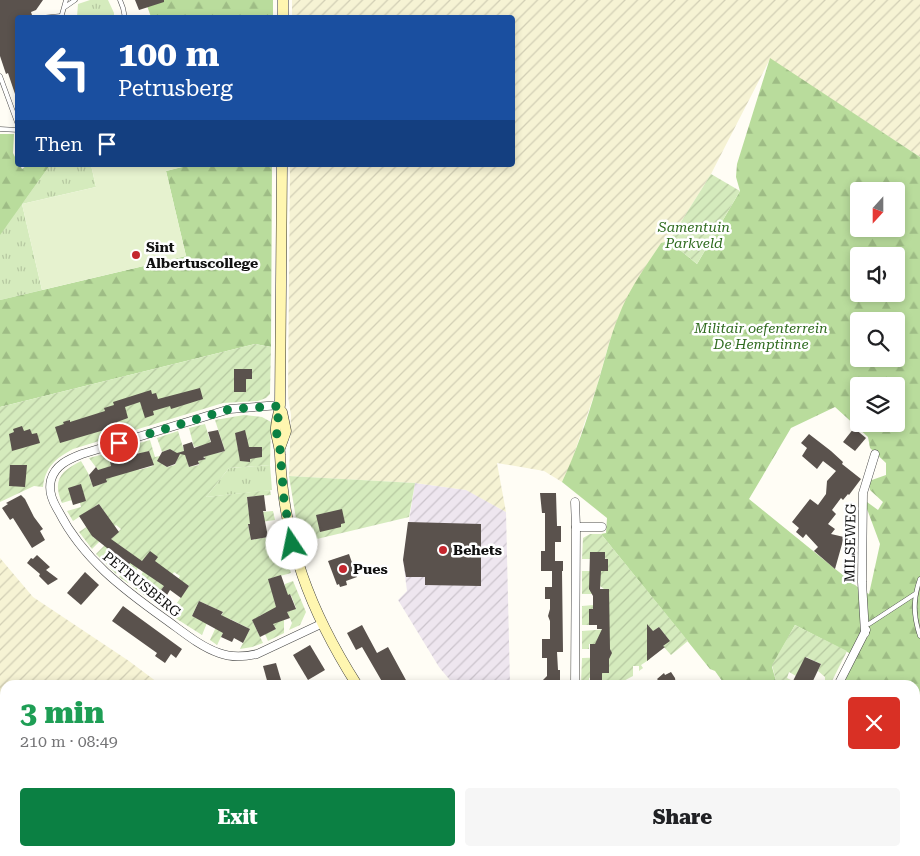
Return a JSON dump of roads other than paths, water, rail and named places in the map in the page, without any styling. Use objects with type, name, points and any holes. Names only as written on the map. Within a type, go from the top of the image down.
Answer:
[{"type":"street","points":[[283,0],[283,15]]},
{"type":"street","points":[[282,167],[280,406],[286,431],[280,449],[284,500],[292,544],[307,590],[321,624],[354,680]]},
{"type":"street","name":"PETRUSBERG","points":[[280,406],[230,409],[82,454],[65,462],[54,473],[50,493],[62,518],[92,560],[127,591],[188,636],[209,649],[230,656],[249,656],[321,624]]},
{"type":"street","name":"MILSEWEG","points":[[865,633],[862,582],[863,493],[875,454]]},
{"type":"street","points":[[575,502],[576,680]]},
{"type":"street","points":[[576,527],[602,527]]},
{"type":"street","points":[[841,680],[868,624]]},
{"type":"lane","points":[[62,15],[66,0]]},
{"type":"lane","points":[[65,7],[76,0]]},
{"type":"lane","points":[[120,0],[124,15]]},
{"type":"lane","points":[[0,76],[15,117]]},
{"type":"lane","points":[[0,130],[15,130]]},
{"type":"lane","points":[[920,579],[915,593],[915,621],[920,636]]},
{"type":"lane","points":[[868,624],[915,593]]},
{"type":"place","name":"Sint Albertuscollege","points":[[136,255]]},
{"type":"place","name":"Behets","points":[[443,550]]},
{"type":"place","name":"Pues","points":[[343,569]]},
{"type":"park label","name":"Samentuin Parkveld","points":[[694,236]]},
{"type":"park label","name":"Militair oefenterrein De Hemptinne","points":[[761,336]]}]
